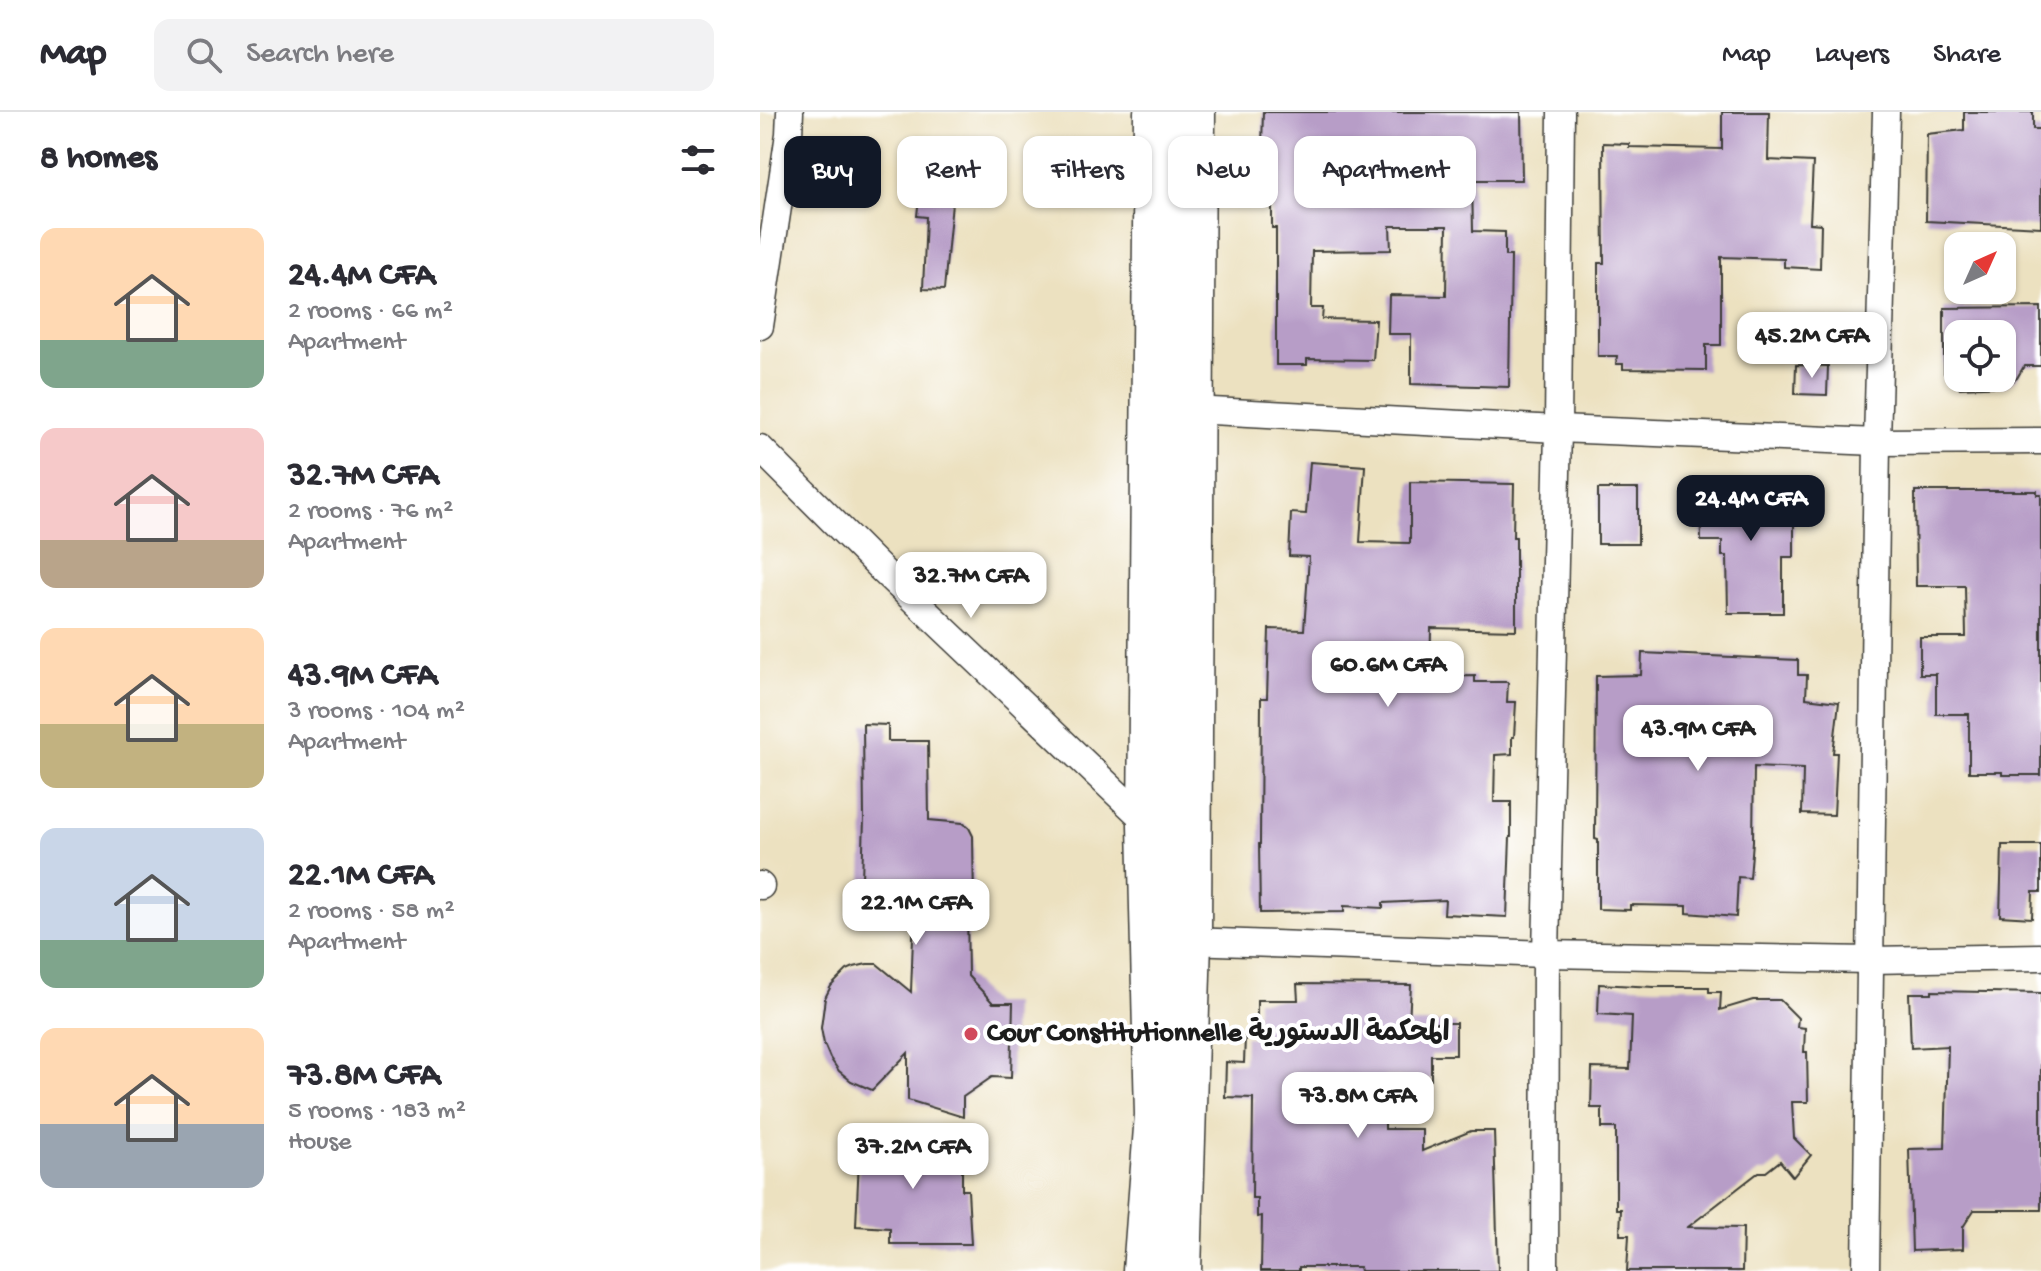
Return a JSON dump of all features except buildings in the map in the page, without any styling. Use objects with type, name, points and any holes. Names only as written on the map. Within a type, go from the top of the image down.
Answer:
[{"type":"highway","points":[[1145,1271],[1157,1115],[1150,825],[1156,112]]},
{"type":"highway","points":[[1179,1271],[1189,941],[1193,112]]},
{"type":"street","points":[[760,326],[790,112]]},
{"type":"street","points":[[1545,1271],[1546,954],[1558,429],[1561,112]]},
{"type":"street","points":[[1866,1271],[1877,442],[1886,112]]},
{"type":"street","points":[[1192,410],[1877,442],[2041,441]]},
{"type":"street","points":[[760,448],[881,569],[1150,825]]},
{"type":"street","points":[[1189,941],[1546,954],[1870,960],[2041,957]]},
{"type":"place","name":"Cour Constitutionnelle المحكمة الدستورية","points":[[971,1034]]}]
